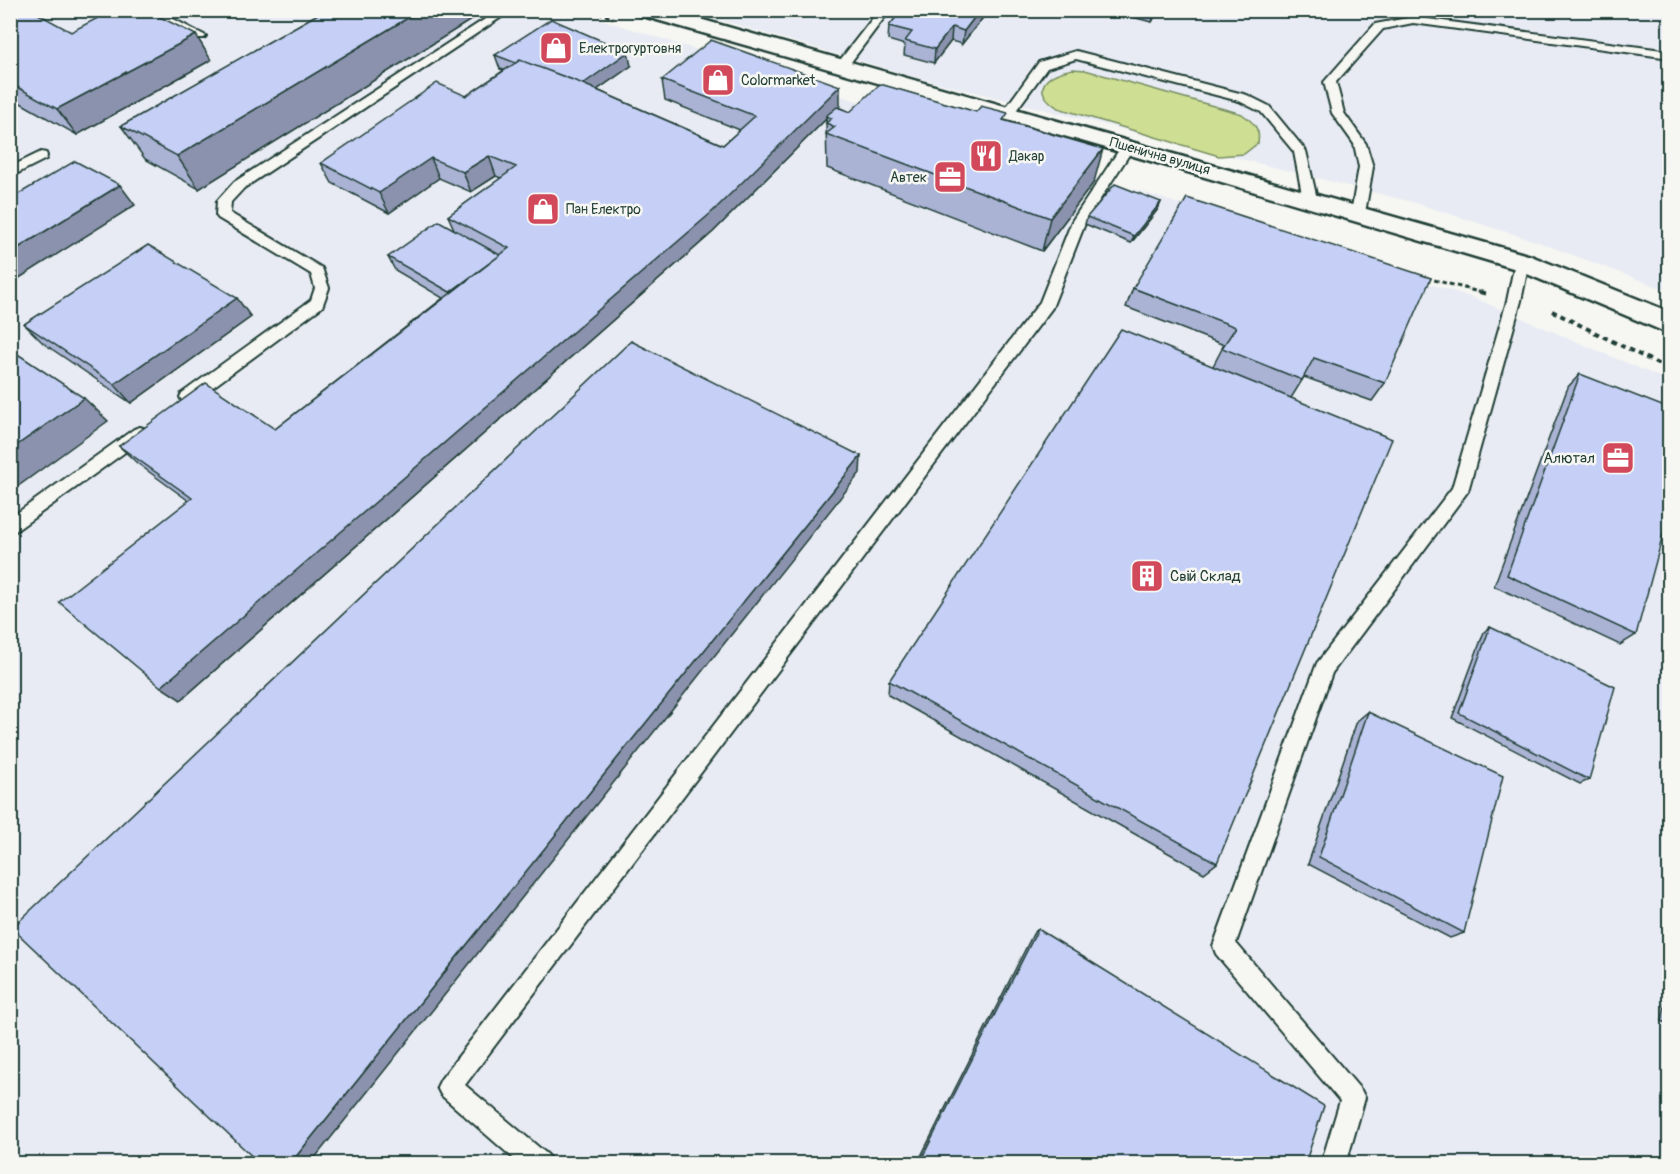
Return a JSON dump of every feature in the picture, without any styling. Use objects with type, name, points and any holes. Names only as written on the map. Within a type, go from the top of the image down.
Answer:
[{"type":"street","name":"Пшенична вулиця","points":[[643,10],[1310,199],[1522,262],[1643,310],[1670,324]]},
{"type":"lane","points":[[146,10],[200,36]]},
{"type":"lane","points":[[173,408],[316,303],[322,288],[317,271],[223,215],[224,201],[239,185],[507,10]]},
{"type":"lane","points":[[842,68],[885,10]]},
{"type":"lane","points":[[1358,213],[1366,167],[1360,144],[1338,113],[1330,82],[1379,26],[1413,20],[1670,55]]},
{"type":"lane","points":[[1008,113],[1043,64],[1076,55],[1243,98],[1265,109],[1300,151],[1310,199]]},
{"type":"lane","points":[[538,1164],[449,1087],[1047,304],[1079,221],[1128,147]]},
{"type":"lane","points":[[10,173],[41,156]]},
{"type":"lane","points":[[1334,1164],[1353,1098],[1224,946],[1324,669],[1460,491],[1514,301],[1522,262]]},
{"type":"lane","points":[[10,528],[154,422]]},
{"type":"shaded area","points":[[10,11],[575,11],[1474,298],[1669,381],[1669,1163],[11,1163]]},
{"type":"shaded area","points":[[689,11],[1669,11],[1669,291],[1538,242],[1412,202],[918,78]]},
{"type":"green space","points":[[1085,70],[1242,114],[1255,126],[1259,138],[1258,143],[1244,154],[1219,156],[1058,108],[1044,95],[1044,83],[1063,71]]},
{"type":"building","points":[[10,10],[31,10],[71,32],[113,10],[146,10],[196,35],[57,109],[10,83]]},
{"type":"building","points":[[325,10],[421,10],[177,156],[121,126]]},
{"type":"building","points":[[902,10],[980,10],[964,31],[952,27],[935,49],[905,41],[912,32],[889,26]]},
{"type":"building","points":[[1135,10],[1156,10],[1154,15]]},
{"type":"building","points":[[551,19],[628,52],[583,84],[520,60],[516,63],[495,55]]},
{"type":"building","points":[[711,40],[840,86],[711,213],[161,687],[59,602],[192,498],[119,446],[206,383],[275,429],[509,248],[448,216],[516,167],[489,156],[463,172],[431,158],[379,193],[321,163],[437,83],[466,96],[520,60],[576,81],[723,145],[755,116],[662,80]]},
{"type":"building","points":[[880,84],[976,112],[981,106],[1008,113],[1003,120],[1103,149],[1050,218],[826,134],[835,127],[826,123],[832,118],[826,116],[837,107],[850,112]]},
{"type":"building","points":[[75,161],[120,185],[10,253],[10,199]]},
{"type":"building","points":[[1115,184],[1161,202],[1134,236],[1087,217]]},
{"type":"building","points":[[1187,198],[1431,278],[1385,383],[1314,358],[1302,380],[1222,348],[1236,327],[1133,288]]},
{"type":"building","points":[[439,221],[500,255],[450,292],[388,257]]},
{"type":"building","points":[[148,245],[237,298],[114,384],[24,324]]},
{"type":"building","name":"Свій Склад","points":[[1121,329],[1392,439],[1217,863],[889,681]]},
{"type":"building","points":[[631,341],[861,456],[290,1164],[260,1164],[12,928]]},
{"type":"building","points":[[10,349],[84,398],[10,450]]},
{"type":"building","points":[[1580,374],[1670,409],[1670,509],[1636,635],[1507,575]]},
{"type":"building","points":[[1490,627],[1615,687],[1589,780],[1459,713]]},
{"type":"building","points":[[1368,712],[1503,776],[1464,933],[1319,857]]},
{"type":"building","points":[[1038,929],[1324,1106],[1305,1164],[919,1164]]},
{"type":"place","name":"Електрогуртовня","points":[[556,48]]},
{"type":"place","name":"Colormarket","points":[[718,80]]},
{"type":"place","name":"Дакар","points":[[986,156]]},
{"type":"place","name":"Автек","points":[[950,177]]},
{"type":"place","name":"Пан Електро","points":[[543,209]]},
{"type":"place","name":"Алютал","points":[[1618,458]]},
{"type":"place","name":"Свій Склад","points":[[1147,576]]}]
